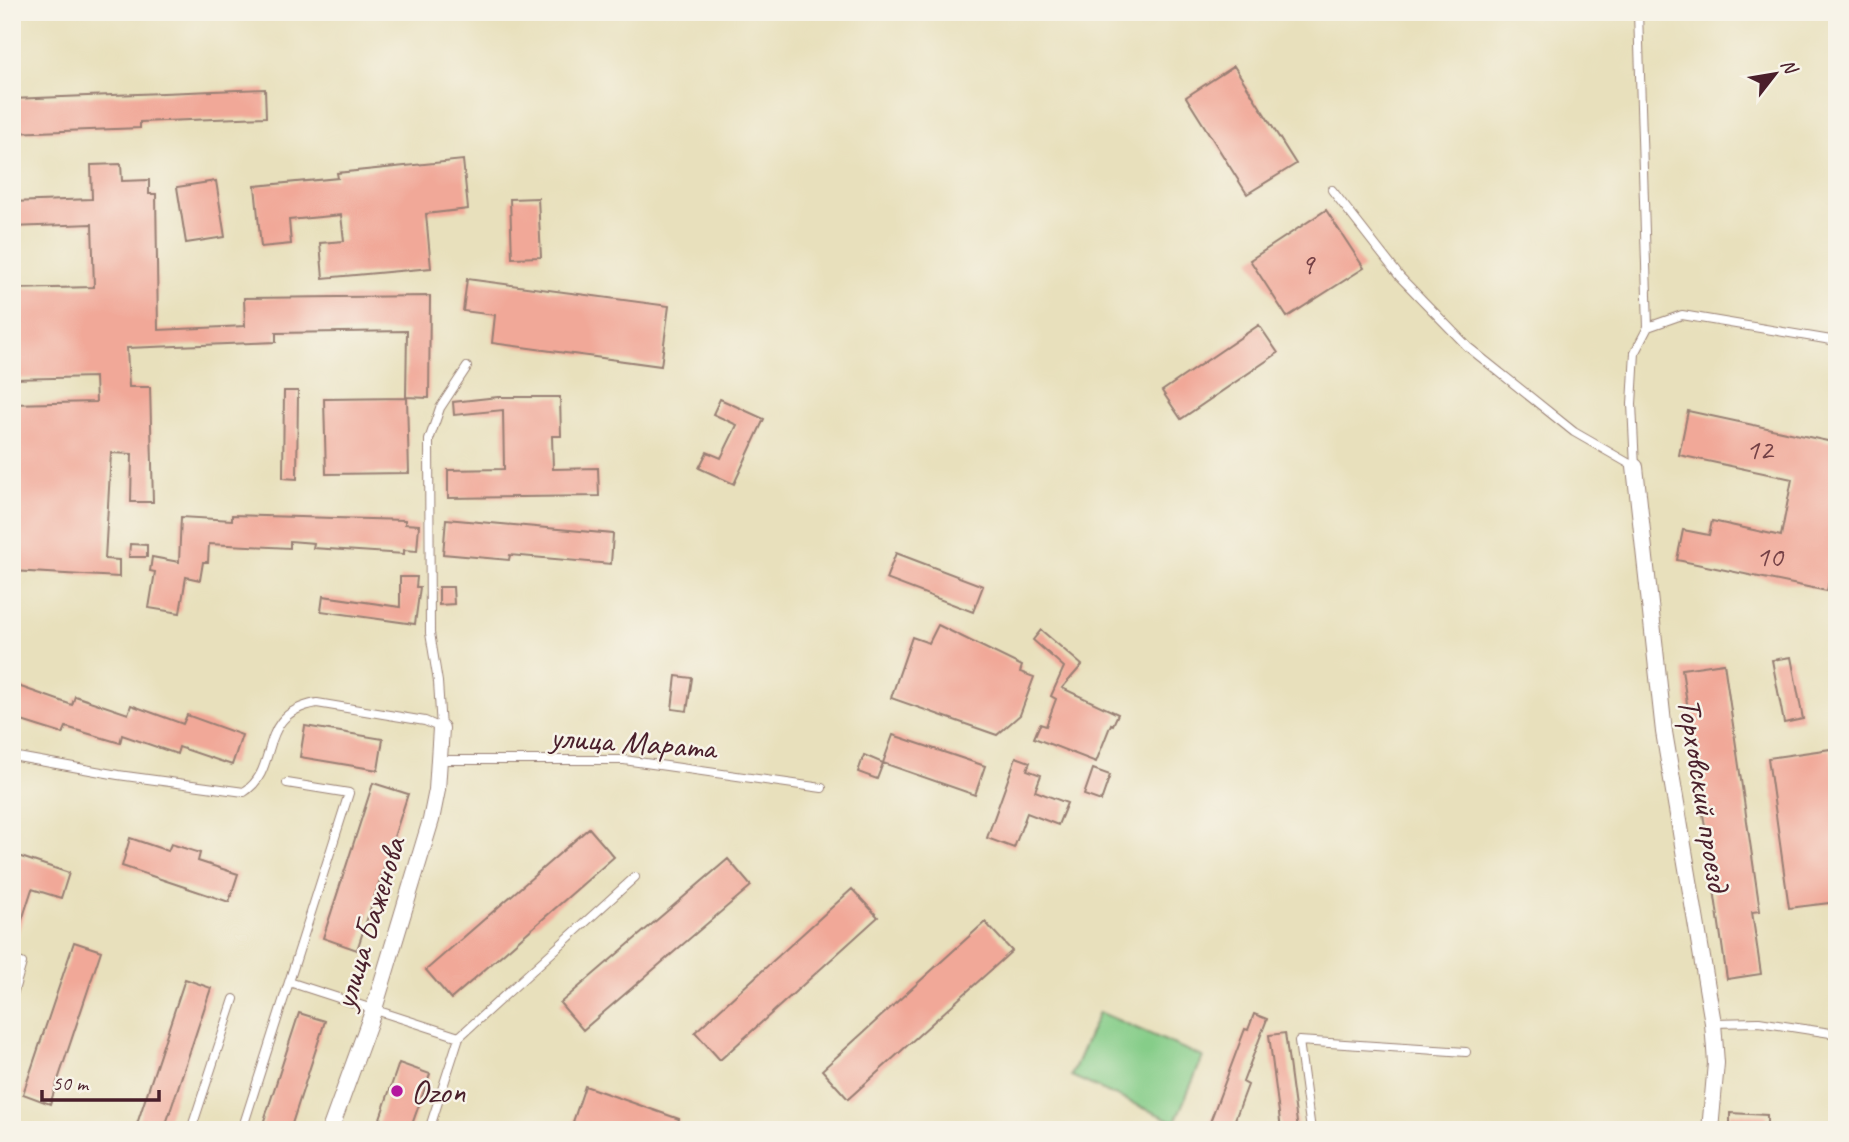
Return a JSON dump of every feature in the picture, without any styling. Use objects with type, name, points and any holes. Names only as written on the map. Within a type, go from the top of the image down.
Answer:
[{"type":"street","name":"Торховский проезд","points":[[1635,467],[1664,732],[1713,1023],[1716,1063],[1710,1130]]},
{"type":"street","name":"улица Баженова","points":[[330,1130],[374,1009],[431,820],[440,760],[441,728]]},
{"type":"lane","points":[[1635,467],[1632,404],[1635,352],[1648,327],[1638,12]]},
{"type":"lane","points":[[1332,190],[1400,276],[1468,347],[1574,432],[1635,467]]},
{"type":"lane","points":[[1648,327],[1682,315],[1837,341]]},
{"type":"lane","points":[[12,756],[118,775],[244,792],[256,784],[274,731],[287,715],[299,706],[317,703],[425,721],[441,728],[438,682],[430,633],[429,440],[440,408],[467,367]]},
{"type":"lane","name":"улица Марата","points":[[440,760],[624,760],[822,788]]},
{"type":"lane","points":[[242,1130],[349,793],[287,783]]},
{"type":"lane","points":[[429,1130],[459,1037],[635,877]]},
{"type":"lane","points":[[12,960],[22,963],[12,998]]},
{"type":"lane","points":[[289,982],[459,1037]]},
{"type":"lane","points":[[191,1130],[234,999]]},
{"type":"lane","points":[[1713,1023],[1759,1022],[1837,1034]]},
{"type":"lane","points":[[1311,1130],[1298,1041],[1466,1052]]},
{"type":"green space","points":[[1099,1012],[1203,1057],[1175,1122],[1071,1076]]},
{"type":"building","points":[[1234,66],[1296,164],[1247,194],[1186,97]]},
{"type":"building","points":[[265,89],[266,117],[140,122],[140,128],[12,133],[12,99]]},
{"type":"building","points":[[463,160],[468,209],[426,214],[431,268],[323,278],[320,243],[344,241],[341,215],[289,220],[291,244],[261,247],[255,186],[338,178],[337,173]]},
{"type":"building","points":[[121,164],[122,181],[149,180],[149,194],[156,194],[158,330],[245,326],[244,298],[430,296],[429,398],[406,397],[407,331],[276,333],[276,342],[127,348],[129,387],[150,387],[153,502],[131,502],[132,454],[111,453],[105,559],[119,560],[119,577],[12,571],[12,404],[96,402],[95,377],[12,379],[12,289],[94,287],[92,224],[12,227],[12,202],[92,199],[91,165]]},
{"type":"building","points":[[216,181],[225,237],[186,243],[177,187]]},
{"type":"building","points":[[538,198],[541,257],[512,258],[510,199]]},
{"type":"building","points":[[1326,210],[1364,268],[1287,317],[1250,260]]},
{"type":"building","points":[[467,279],[669,306],[661,366],[492,343],[495,315],[463,311]]},
{"type":"building","points":[[1259,325],[1278,353],[1181,419],[1162,391]]},
{"type":"building","points":[[284,391],[298,391],[297,479],[283,478]]},
{"type":"building","points":[[498,397],[560,397],[561,436],[552,436],[553,469],[598,468],[599,496],[448,498],[448,470],[504,469],[503,410],[454,415],[453,402]]},
{"type":"building","points":[[407,398],[409,473],[326,474],[324,399]]},
{"type":"building","points":[[720,399],[764,419],[734,484],[699,468],[707,452],[721,458],[737,425],[713,414]]},
{"type":"building","points":[[1688,411],[1837,443],[1837,480],[1832,504],[1837,505],[1837,545],[1827,591],[1677,560],[1683,530],[1709,535],[1712,521],[1781,536],[1792,479],[1679,455]]},
{"type":"building","points":[[232,515],[405,520],[405,524],[419,525],[417,551],[404,550],[404,554],[313,548],[314,543],[290,541],[290,548],[209,544],[208,562],[203,562],[200,580],[186,577],[180,613],[149,608],[155,572],[150,571],[152,557],[179,562],[181,517],[232,520]]},
{"type":"building","points":[[446,519],[613,534],[611,564],[510,555],[509,560],[443,554]]},
{"type":"building","points":[[130,544],[147,545],[147,557],[129,557]]},
{"type":"building","points":[[896,553],[983,586],[973,612],[886,579]]},
{"type":"building","points":[[400,577],[417,577],[416,587],[420,587],[415,624],[321,611],[323,596],[400,607]]},
{"type":"building","points":[[439,587],[453,587],[454,604],[439,605]]},
{"type":"building","points":[[938,625],[1022,666],[1020,672],[1034,677],[1020,715],[997,735],[891,698],[912,637],[929,643]]},
{"type":"building","points":[[1041,630],[1082,665],[1062,688],[1118,714],[1113,725],[1111,724],[1096,762],[1034,738],[1040,724],[1046,726],[1056,699],[1051,696],[1064,667],[1033,640]]},
{"type":"building","points":[[1791,657],[1803,719],[1784,723],[1772,660]]},
{"type":"building","points":[[1724,663],[1760,911],[1752,912],[1761,974],[1727,979],[1682,669]]},
{"type":"building","points":[[676,676],[692,678],[687,711],[672,709]]},
{"type":"building","points":[[18,686],[72,705],[75,696],[128,714],[131,705],[183,724],[187,715],[242,735],[232,765],[179,747],[177,754],[122,735],[120,743],[66,727],[63,734],[12,718],[12,699]]},
{"type":"building","points":[[305,726],[383,739],[378,770],[300,757]]},
{"type":"building","points":[[893,735],[985,766],[975,795],[883,763]]},
{"type":"building","points":[[1831,749],[1837,792],[1837,902],[1789,908],[1768,758]]},
{"type":"building","points":[[864,755],[883,763],[877,779],[858,772]]},
{"type":"building","points":[[1016,757],[1030,762],[1027,770],[1041,775],[1035,791],[1067,803],[1058,825],[1027,813],[1014,848],[987,838]]},
{"type":"building","points":[[1093,769],[1110,775],[1101,801],[1084,795]]},
{"type":"building","points":[[373,783],[408,794],[357,950],[323,938]]},
{"type":"building","points":[[589,828],[614,857],[451,999],[426,970]]},
{"type":"building","points":[[130,838],[168,851],[171,844],[200,853],[198,861],[238,874],[229,902],[122,866]]},
{"type":"building","points":[[12,854],[69,873],[61,898],[32,889],[15,942],[12,942]]},
{"type":"building","points":[[728,859],[751,886],[583,1030],[560,1003]]},
{"type":"building","points":[[852,889],[878,917],[720,1060],[695,1032]]},
{"type":"building","points":[[985,922],[1012,951],[848,1099],[822,1070]]},
{"type":"building","points":[[74,942],[101,951],[50,1104],[23,1094]]},
{"type":"building","points":[[185,979],[211,988],[164,1130],[135,1130]]},
{"type":"building","points":[[299,1013],[325,1021],[290,1130],[261,1130]]},
{"type":"building","points":[[1254,1014],[1267,1019],[1243,1082],[1248,1085],[1231,1130],[1207,1130],[1245,1029],[1248,1030]]},
{"type":"building","points":[[1285,1033],[1298,1130],[1281,1130],[1269,1035]]},
{"type":"building","points":[[399,1063],[430,1074],[410,1130],[376,1130]]},
{"type":"building","points":[[585,1086],[679,1119],[676,1130],[595,1130],[573,1122]]},
{"type":"building","points":[[1730,1113],[1767,1115],[1767,1130],[1730,1130]]},
{"type":"place","name":"Ozon","points":[[397,1091]]}]
